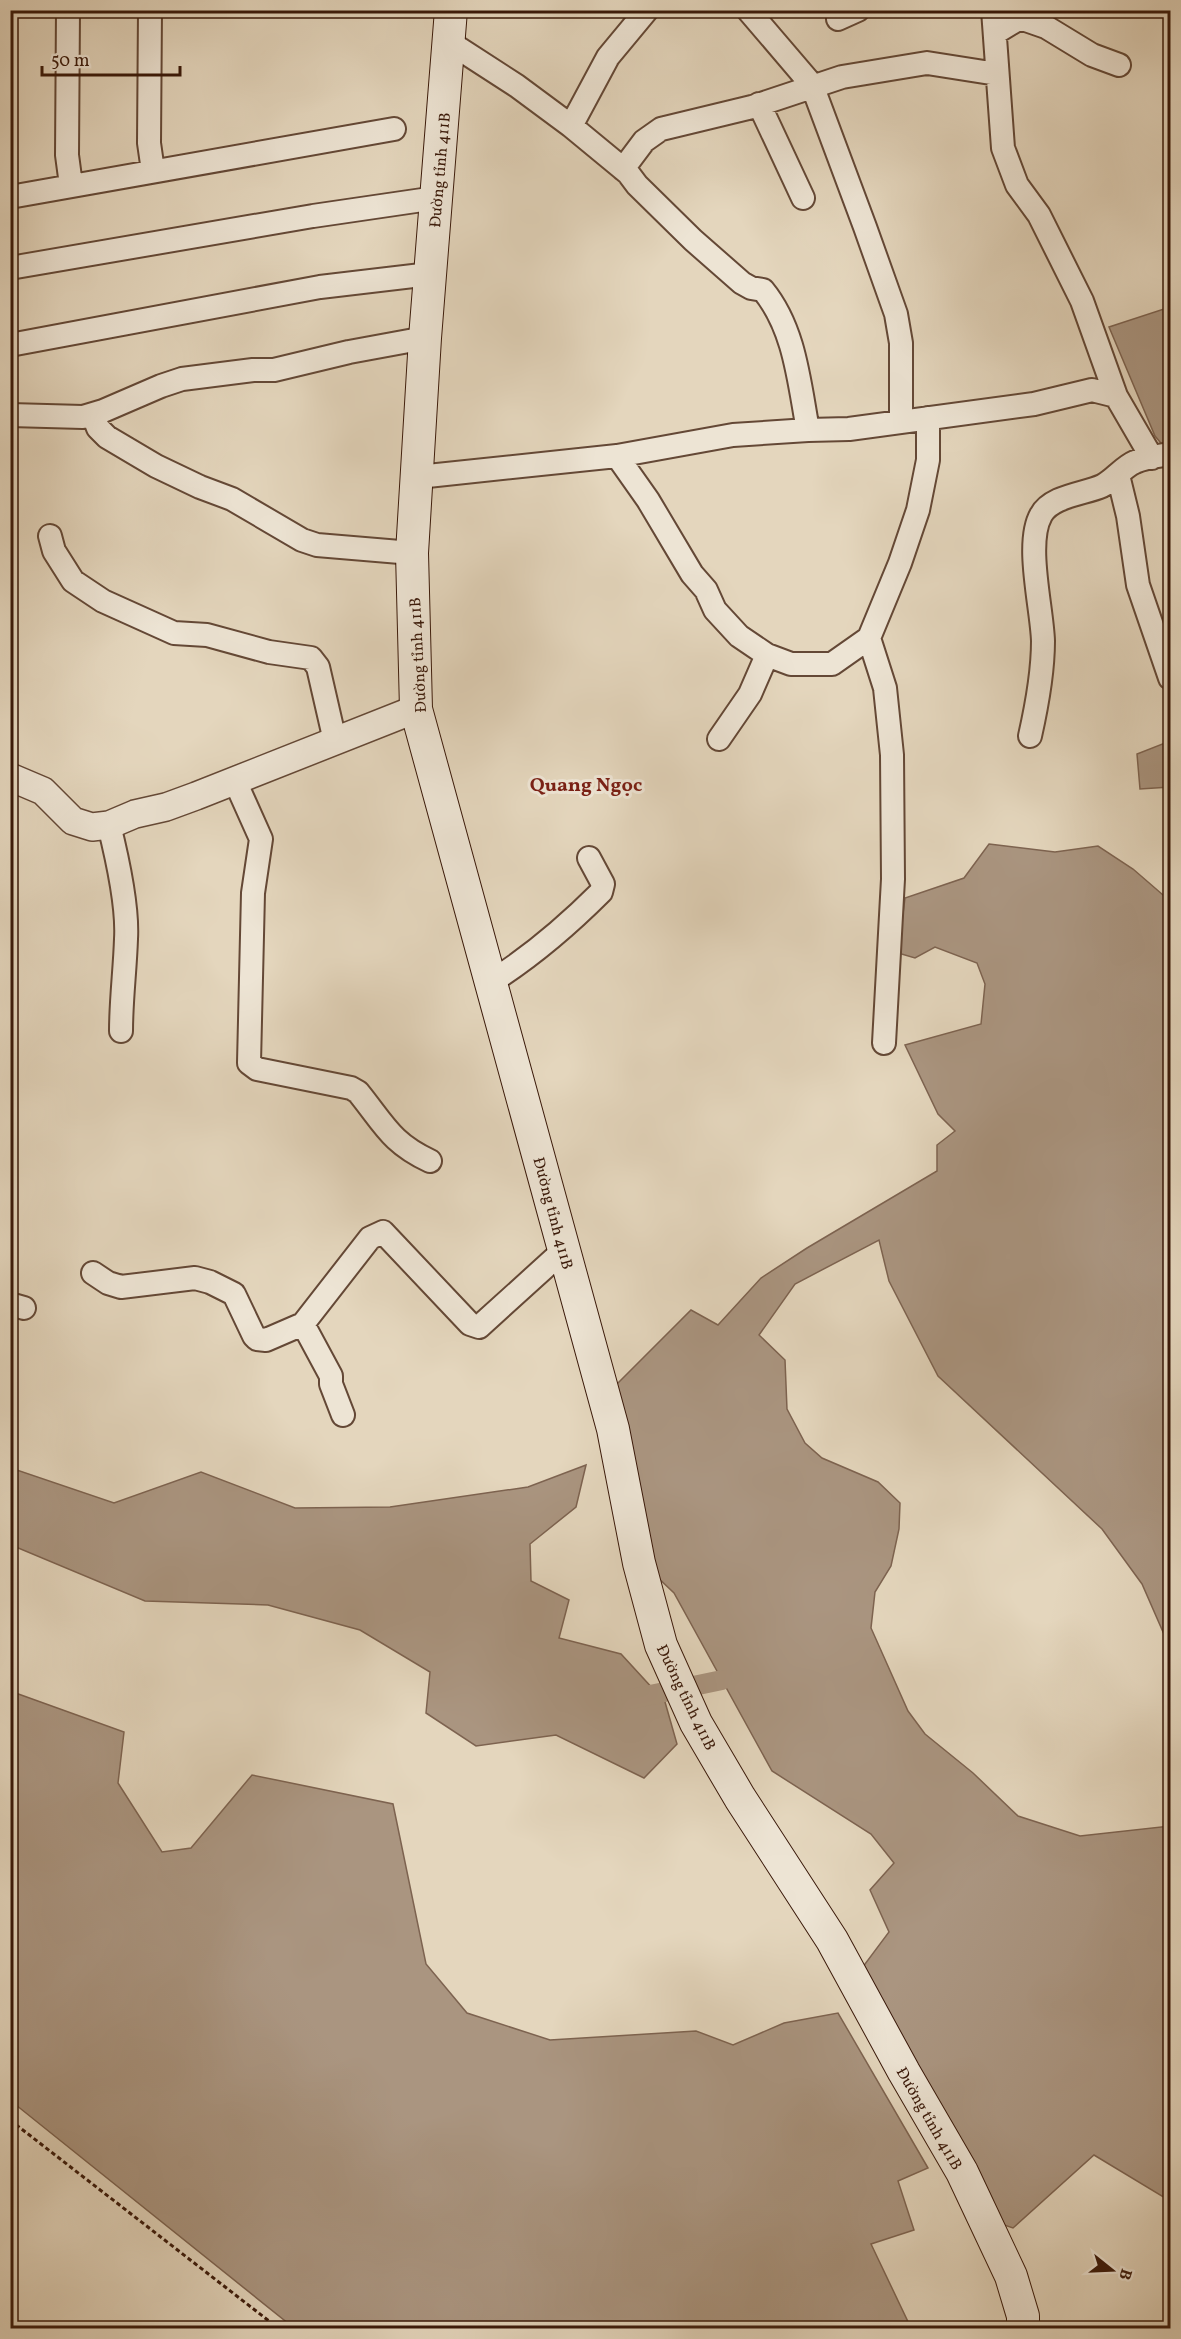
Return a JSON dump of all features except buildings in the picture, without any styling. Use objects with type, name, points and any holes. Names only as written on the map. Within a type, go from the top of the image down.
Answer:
[{"type":"main road","name":"Đường tỉnh 411B","points":[[451,10],[425,338],[412,553],[416,709],[613,1429],[639,1563],[661,1645],[696,1723],[740,1798],[832,1940],[962,2172],[1011,2276],[1023,2316],[1023,2328]]},
{"type":"street","points":[[68,10],[67,155],[70,185]]},
{"type":"street","points":[[150,10],[151,129],[149,143],[153,171]]},
{"type":"street","points":[[571,126],[608,57],[647,10]]},
{"type":"street","points":[[748,10],[812,85],[896,314],[902,343],[901,422]]},
{"type":"street","points":[[976,10],[994,22],[1020,18],[1046,27],[1092,55],[1119,65]]},
{"type":"street","points":[[994,22],[1004,148],[1017,185],[1040,215],[1082,300],[1116,396],[1161,456],[1134,462],[1104,485],[1057,501],[1046,508],[1037,525],[1035,549],[1043,642],[1040,690],[1030,736]]},
{"type":"street","points":[[449,42],[571,126],[623,169],[693,240],[742,283],[751,288],[763,290],[772,301],[789,337],[808,430]]},
{"type":"street","points":[[623,169],[644,141],[661,129],[759,104],[842,77],[927,63],[997,74]]},
{"type":"street","points":[[759,104],[804,198]]},
{"type":"street","points":[[10,197],[394,129]]},
{"type":"street","points":[[10,268],[313,216],[436,198]]},
{"type":"street","points":[[10,345],[320,287],[430,274]]},
{"type":"street","points":[[10,415],[83,417],[190,377],[274,370],[349,352],[425,338]]},
{"type":"street","points":[[418,477],[617,456],[733,435],[849,429],[1034,404],[1092,390],[1116,396]]},
{"type":"street","points":[[93,415],[98,428],[107,437],[156,466],[262,515],[302,540],[317,545],[412,553]]},
{"type":"street","points":[[617,456],[648,500],[692,574],[706,590],[715,609],[739,636],[767,655],[791,664],[832,664],[869,638],[900,563],[918,510],[928,460],[928,418]]},
{"type":"street","points":[[1118,475],[1128,516],[1138,585],[1170,678]]},
{"type":"street","points":[[50,536],[54,551],[73,581],[103,601],[174,633],[207,635],[269,652],[311,658],[318,666],[335,741]]},
{"type":"street","points":[[869,638],[885,688],[892,756],[893,879],[884,1043]]},
{"type":"street","points":[[718,740],[750,694],[767,655]]},
{"type":"street","points":[[10,777],[43,791],[73,820],[92,827],[109,825],[135,814],[166,807],[416,709]]},
{"type":"street","points":[[234,781],[261,839],[252,903],[249,1063],[256,1069],[351,1088],[358,1092],[393,1138],[405,1148],[430,1161]]},
{"type":"street","points":[[109,825],[120,875],[127,938],[121,998],[121,1031]]},
{"type":"street","points":[[491,982],[518,965],[559,933],[601,892],[603,884],[589,858]]},
{"type":"street","points":[[93,1273],[108,1283],[121,1287],[195,1278],[210,1282],[234,1294],[254,1336],[260,1340],[266,1340],[303,1324],[370,1238],[383,1232],[470,1324],[478,1327],[564,1250]]},
{"type":"street","points":[[303,1324],[331,1376],[331,1384],[343,1415]]},
{"type":"path","points":[[10,2120],[278,2328]]},
{"type":"shaded area","points":[[1170,307],[1170,448],[1165,448],[1155,436],[1109,327]]},
{"type":"shaded area","points":[[1170,741],[1170,787],[1140,789],[1137,754]]},
{"type":"shaded area","points":[[989,844],[1055,852],[1098,846],[1133,869],[1170,901],[1170,1648],[1142,1584],[1102,1529],[938,1376],[889,1281],[879,1240],[795,1284],[759,1335],[785,1360],[787,1409],[805,1443],[822,1458],[878,1482],[900,1503],[899,1529],[891,1566],[875,1592],[871,1628],[908,1711],[925,1734],[973,1773],[1018,1816],[1080,1836],[1170,1826],[1170,2201],[1094,2155],[1013,2228],[995,2222],[862,1968],[889,1932],[870,1890],[894,1863],[871,1834],[772,1771],[674,1593],[652,1572],[615,1386],[691,1310],[718,1325],[761,1278],[937,1171],[937,1145],[955,1131],[938,1114],[905,1045],[981,1024],[985,984],[977,963],[935,947],[915,958],[898,953],[905,898],[964,878]]},
{"type":"shaded area","points":[[586,1465],[576,1507],[530,1544],[531,1581],[569,1600],[559,1638],[621,1654],[665,1702],[677,1744],[644,1778],[556,1735],[476,1746],[426,1713],[430,1672],[360,1630],[268,1605],[145,1601],[11,1545],[11,1468],[114,1503],[201,1472],[295,1508],[390,1507],[528,1487]]},
{"type":"shaded area","points":[[10,1691],[124,1732],[118,1783],[162,1852],[191,1848],[252,1775],[393,1804],[426,1964],[467,2013],[550,2040],[696,2031],[733,2045],[784,2023],[838,2013],[928,2168],[898,2181],[914,2230],[871,2244],[911,2328],[294,2328],[11,2101]]},
{"type":"waterway","points":[[631,1699],[722,1680]]},
{"type":"district","name":"Quang Ngọc","points":[[586,784]]}]
